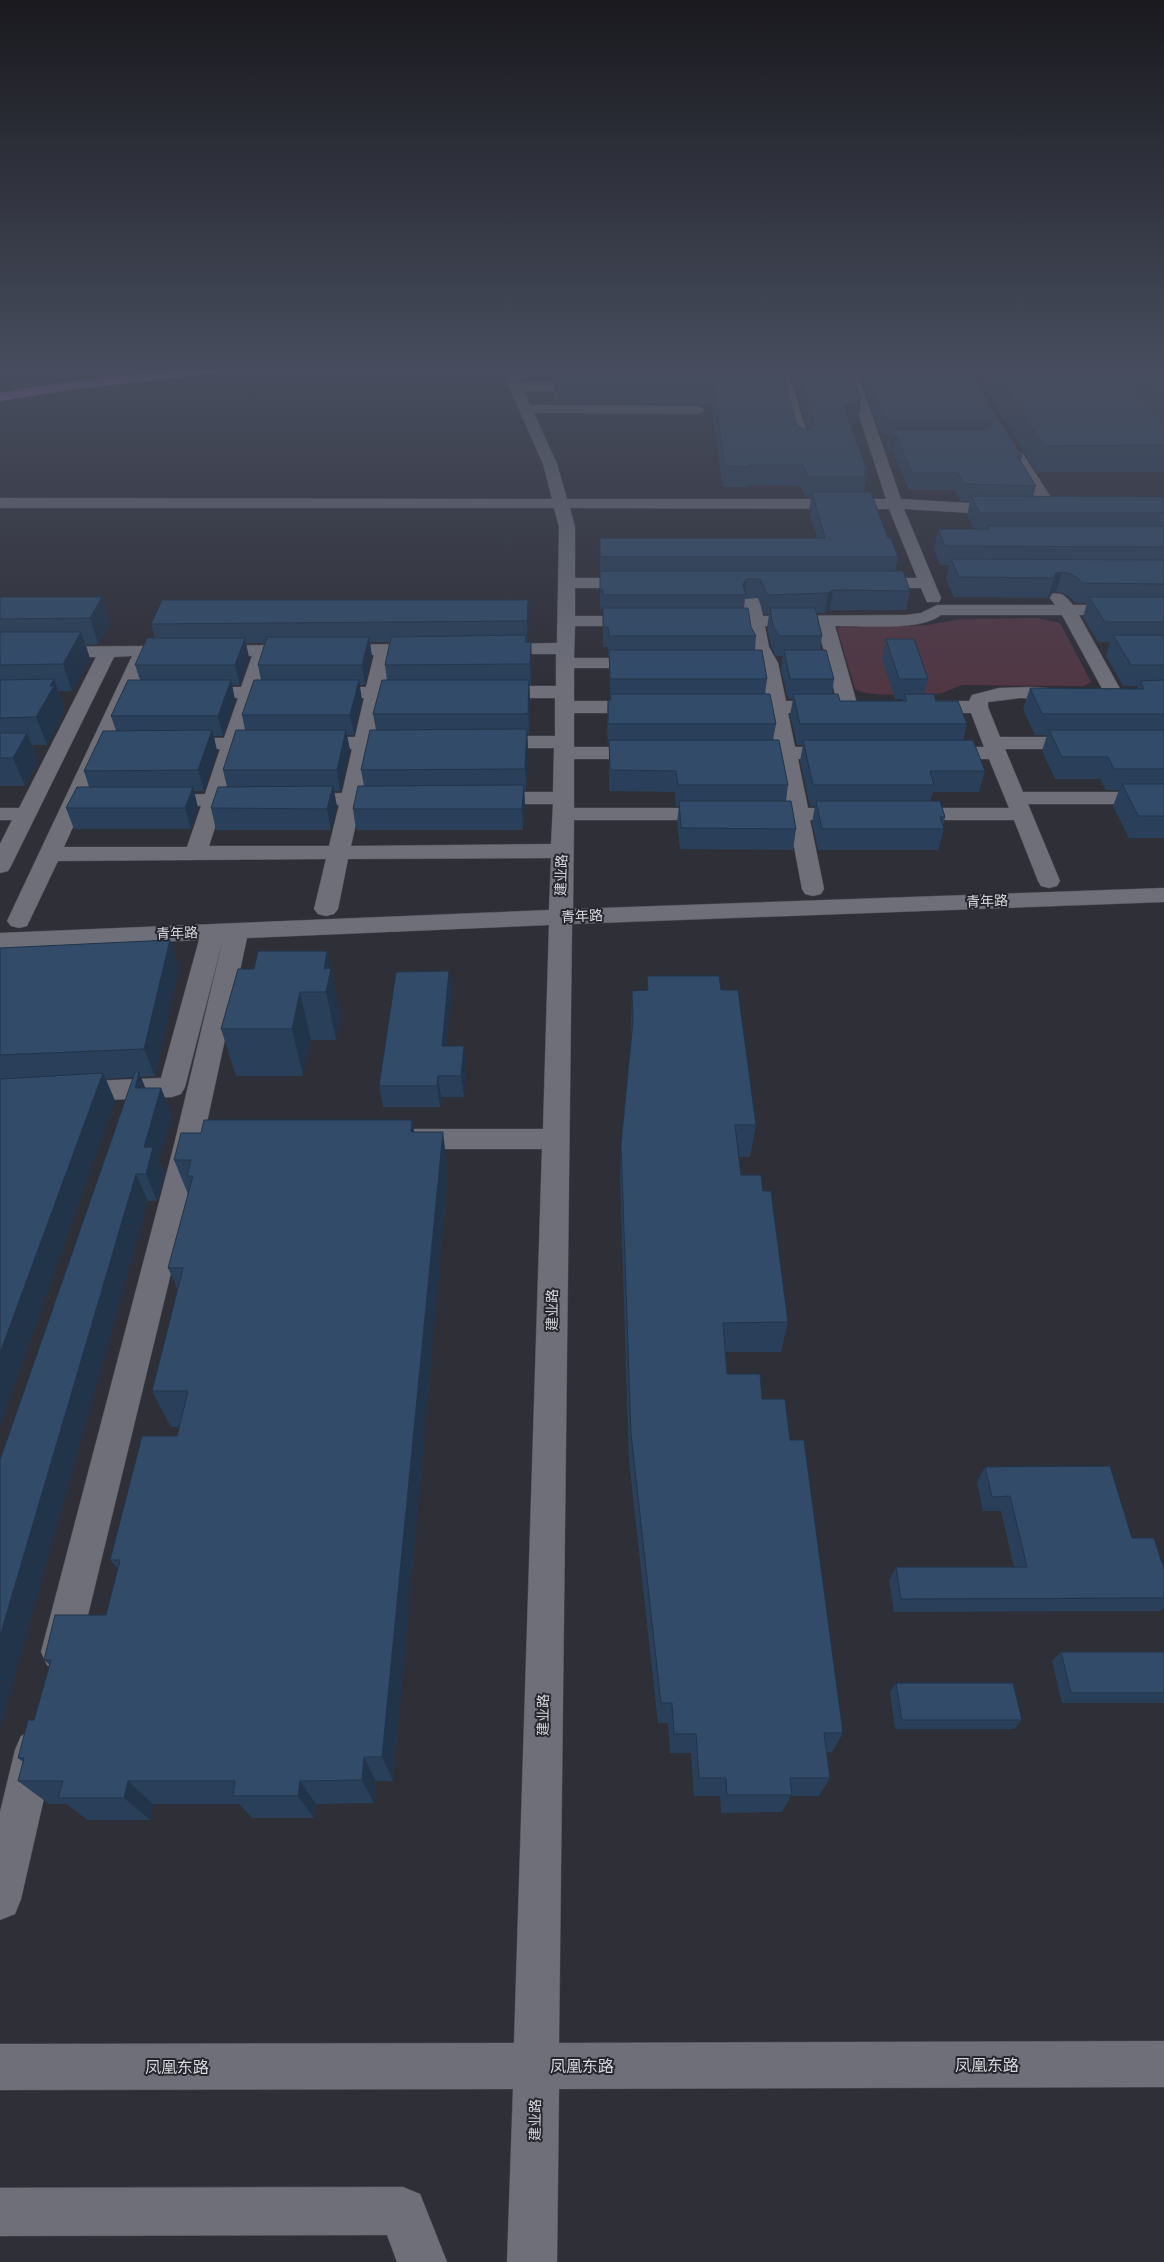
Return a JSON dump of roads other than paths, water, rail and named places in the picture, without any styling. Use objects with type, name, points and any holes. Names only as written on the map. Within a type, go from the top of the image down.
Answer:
[{"type":"street","name":"建业路","points":[[532,2262],[563,806],[567,526],[553,475]]},
{"type":"street","points":[[888,475],[895,504],[938,610]]},
{"type":"street","points":[[1029,475],[1051,510]]},
{"type":"street","points":[[0,503],[895,504],[1069,510]]},
{"type":"street","points":[[909,539],[929,539]]},
{"type":"street","points":[[858,583],[925,578],[942,572]]},
{"type":"street","points":[[1049,580],[1090,649],[1107,694],[1002,694],[979,699],[978,707],[1049,881]]},
{"type":"street","points":[[566,583],[653,583]]},
{"type":"street","points":[[768,583],[739,583],[756,621],[760,647],[759,663],[777,707],[813,890]]},
{"type":"street","points":[[696,621],[825,621],[924,618],[931,616],[938,610],[1164,610]]},
{"type":"street","points":[[470,692],[565,666],[656,621]]},
{"type":"street","points":[[825,621],[848,707]]},
{"type":"street","points":[[0,652],[442,649]]},
{"type":"street","points":[[480,649],[565,666],[662,707]]},
{"type":"street","points":[[1090,649],[1108,649]]},
{"type":"street","points":[[196,853],[263,650]]},
{"type":"street","points":[[326,909],[384,650]]},
{"type":"street","points":[[0,866],[26,814],[48,753],[75,699],[108,651]]},
{"type":"street","points":[[10,922],[50,854],[85,800],[134,693],[144,651]]},
{"type":"street","points":[[565,666],[662,663]]},
{"type":"street","points":[[759,663],[836,663]]},
{"type":"street","points":[[182,693],[432,692]]},
{"type":"street","points":[[719,707],[868,707]]},
{"type":"street","points":[[908,707],[978,707]]},
{"type":"street","points":[[157,744],[421,743]]},
{"type":"street","points":[[469,743],[661,753]]},
{"type":"street","points":[[920,753],[1097,743]]},
{"type":"street","points":[[728,753],[863,753]]},
{"type":"street","points":[[466,799],[563,806],[798,814],[876,814],[1164,798]]},
{"type":"street","points":[[144,800],[408,799]]},
{"type":"street","points":[[0,814],[26,814]]},
{"type":"street","points":[[50,854],[561,851]]},
{"type":"street","name":"青年路","points":[[0,941],[225,931],[813,890],[1164,876]]},
{"type":"street","name":"青年路","points":[[10,922],[326,909],[560,908],[1164,895]]},
{"type":"street","points":[[0,1095],[172,1087],[225,931]]},
{"type":"street","points":[[52,1683],[205,1139],[225,931]]},
{"type":"street","points":[[125,1117],[135,1089]]},
{"type":"street","points":[[377,1139],[555,1139]]},
{"type":"street","points":[[0,1899],[42,1721]]},
{"type":"street","name":"凤凰东路","points":[[0,2067],[1164,2064]]},
{"type":"street","points":[[0,2212],[404,2211],[422,2262]]}]
